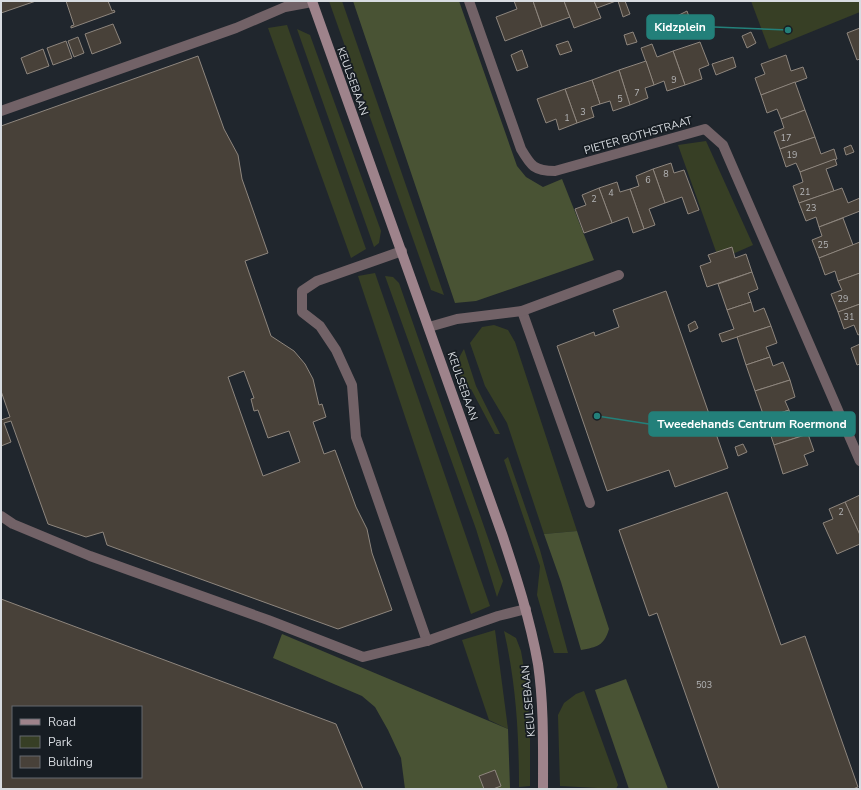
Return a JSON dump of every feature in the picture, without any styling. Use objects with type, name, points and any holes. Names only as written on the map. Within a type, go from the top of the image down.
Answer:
[{"type":"street","points":[[1,111],[236,28],[285,7],[312,1]]},
{"type":"street","name":"KEULSEBAAN","points":[[312,1],[502,534],[526,609],[538,664],[543,716],[543,789]]},
{"type":"street","name":"PIETER BOTHSTRAAT","points":[[468,1],[521,149],[529,163],[539,171],[555,171],[705,129],[723,145],[860,461]]},
{"type":"street","points":[[402,251],[317,281],[302,291],[302,312],[320,326],[336,350],[352,385],[356,437],[427,641]]},
{"type":"street","points":[[429,327],[457,319],[522,311],[619,275]]},
{"type":"street","points":[[522,311],[590,503]]},
{"type":"street","points":[[1,516],[13,524],[90,556],[268,620],[363,657],[427,641],[498,616],[526,609]]},
{"type":"green space","points":[[329,1],[342,1],[444,295],[431,290]]},
{"type":"green space","points":[[353,1],[459,1],[517,166],[526,177],[543,187],[562,179],[594,260],[476,301],[455,303]]},
{"type":"green space","points":[[751,1],[860,1],[860,12],[769,49]]},
{"type":"green space","points":[[287,25],[366,249],[351,258],[268,28]]},
{"type":"green space","points":[[297,29],[310,35],[381,231],[379,243],[374,247]]},
{"type":"green space","points":[[706,141],[753,245],[719,260],[678,145]]},
{"type":"green space","points":[[375,273],[490,606],[471,614],[358,276]]},
{"type":"green space","points":[[385,276],[393,277],[399,283],[503,581],[497,597],[476,529]]},
{"type":"green space","points":[[494,325],[508,330],[515,342],[577,531],[544,534],[507,423],[485,386],[470,343],[482,327]]},
{"type":"green space","points":[[464,349],[476,386],[500,434],[495,434],[471,389],[466,390],[461,379],[458,365]]},
{"type":"green space","points":[[508,457],[540,550],[568,653],[554,653],[537,595],[540,566],[504,460]]},
{"type":"green space","points":[[577,531],[609,629],[605,639],[599,645],[581,650],[561,582],[544,534]]},
{"type":"green space","points":[[495,630],[508,729],[489,720],[462,640]]},
{"type":"green space","points":[[504,631],[516,638],[521,651],[527,686],[530,732],[530,786],[519,787],[516,709]]},
{"type":"green space","points":[[282,634],[508,729],[510,788],[405,789],[401,758],[375,707],[362,696],[273,658]]},
{"type":"green space","points":[[626,679],[668,789],[629,789],[595,690]]},
{"type":"green space","points":[[584,691],[618,785],[616,789],[560,786],[558,715],[564,703],[576,694]]},
{"type":"building","points":[[1,1],[36,1],[1,13]]},
{"type":"building","points":[[66,1],[108,1],[112,11],[114,10],[115,12],[71,28],[71,26],[74,25]]},
{"type":"building","points":[[514,1],[533,1],[542,27],[505,41],[496,17],[517,9]]},
{"type":"building","points":[[533,1],[564,1],[570,17],[542,27]]},
{"type":"building","points":[[564,1],[594,1],[601,18],[574,28]]},
{"type":"building","points":[[594,1],[616,1],[597,8]]},
{"type":"building","points":[[618,1],[625,1],[630,14],[623,17]]},
{"type":"building","points":[[687,11],[691,22],[681,26],[677,16]]},
{"type":"building","points":[[113,24],[121,43],[92,54],[85,34]]},
{"type":"building","points":[[860,28],[860,59],[857,60],[847,33]]},
{"type":"building","points":[[633,32],[637,42],[627,45],[624,35]]},
{"type":"building","points":[[751,32],[756,43],[747,48],[742,36]]},
{"type":"building","points":[[78,37],[84,53],[74,57],[68,41]]},
{"type":"building","points":[[66,41],[72,58],[53,65],[47,48]]},
{"type":"building","points":[[568,41],[572,51],[560,55],[556,45]]},
{"type":"building","points":[[700,42],[709,65],[699,69],[702,79],[685,85],[673,51]]},
{"type":"building","points":[[652,44],[657,57],[673,51],[685,85],[667,91],[664,81],[654,85],[641,48]]},
{"type":"building","points":[[43,49],[49,66],[27,74],[21,58]]},
{"type":"building","points":[[522,50],[528,67],[517,71],[511,55]]},
{"type":"building","points":[[786,55],[791,71],[803,67],[807,78],[761,95],[755,78],[765,74],[761,64]]},
{"type":"building","points":[[198,56],[224,129],[238,155],[242,179],[268,253],[245,261],[271,336],[294,351],[305,364],[313,379],[319,405],[322,404],[326,417],[313,422],[324,454],[335,450],[356,507],[367,529],[372,553],[392,610],[338,629],[107,545],[103,532],[86,537],[48,524],[11,421],[4,423],[11,442],[1,446],[1,420],[10,417],[1,391],[1,126]],"holes":[[[244,371],[254,398],[251,399],[254,411],[258,410],[268,438],[289,431],[300,462],[263,476],[228,377]]]},
{"type":"building","points":[[733,57],[736,67],[716,75],[712,64]]},
{"type":"building","points":[[646,61],[654,85],[645,88],[648,98],[630,105],[619,70]]},
{"type":"building","points":[[619,70],[630,105],[613,111],[610,101],[600,104],[592,80]]},
{"type":"building","points":[[592,80],[600,104],[591,107],[594,117],[577,123],[565,89]]},
{"type":"building","points":[[795,82],[805,110],[781,119],[777,109],[767,113],[761,95]]},
{"type":"building","points":[[565,89],[577,123],[559,130],[556,119],[546,123],[537,99]]},
{"type":"building","points":[[805,110],[815,137],[780,149],[774,132],[784,128],[781,119]]},
{"type":"building","points":[[815,137],[821,154],[834,149],[837,159],[800,172],[796,163],[786,167],[780,149]]},
{"type":"building","points":[[851,145],[854,152],[846,155],[844,148]]},
{"type":"building","points":[[835,159],[837,165],[826,169],[834,191],[799,203],[793,186],[803,182],[800,172]]},
{"type":"building","points":[[671,163],[674,173],[684,170],[699,210],[688,214],[682,197],[665,203],[653,169]]},
{"type":"building","points":[[653,169],[665,203],[649,209],[655,225],[644,229],[630,189],[639,186],[636,176]]},
{"type":"building","points":[[617,182],[620,192],[630,189],[644,229],[633,233],[628,217],[612,223],[599,188]]},
{"type":"building","points":[[599,188],[612,223],[584,233],[575,209],[586,205],[582,195]]},
{"type":"building","points":[[842,188],[848,203],[860,198],[860,211],[819,227],[816,217],[806,221],[799,203]]},
{"type":"building","points":[[843,218],[853,245],[819,258],[812,240],[822,236],[819,227]]},
{"type":"building","points":[[860,242],[860,273],[838,281],[835,271],[825,275],[819,258]]},
{"type":"building","points":[[732,247],[735,258],[746,254],[752,272],[707,287],[700,266],[711,262],[708,255]]},
{"type":"building","points":[[752,272],[758,289],[748,293],[751,302],[727,310],[718,284]]},
{"type":"building","points":[[860,273],[860,304],[838,312],[831,294],[842,290],[838,281]]},
{"type":"building","points":[[666,291],[728,468],[675,487],[669,470],[607,491],[557,346],[594,332],[595,336],[619,327],[613,310]]},
{"type":"building","points":[[751,302],[754,312],[764,308],[771,326],[722,342],[719,334],[734,329],[727,310]]},
{"type":"building","points":[[860,304],[860,334],[858,335],[854,325],[844,329],[838,312]]},
{"type":"building","points":[[695,321],[698,328],[690,332],[688,325]]},
{"type":"building","points":[[771,326],[777,343],[766,347],[770,357],[746,365],[737,337]]},
{"type":"building","points":[[860,344],[860,364],[857,365],[851,348]]},
{"type":"building","points":[[770,357],[773,366],[783,362],[790,380],[755,391],[746,365]]},
{"type":"building","points":[[790,380],[795,397],[785,401],[789,410],[757,422],[755,417],[763,414],[755,391]]},
{"type":"building","points":[[789,410],[792,420],[802,416],[808,434],[774,445],[765,418]]},
{"type":"building","points":[[808,434],[814,451],[804,455],[808,465],[783,474],[774,445]]},
{"type":"building","points":[[743,444],[747,452],[738,456],[735,447]]},
{"type":"building","points":[[727,492],[781,645],[805,636],[858,787],[853,789],[719,789],[657,613],[649,616],[619,530]]},
{"type":"building","points":[[860,495],[860,535],[845,502]]},
{"type":"building","points":[[845,502],[860,535],[860,544],[837,554],[823,523],[833,519],[829,509]]},
{"type":"building","points":[[1,599],[336,724],[363,789],[1,789]]},
{"type":"building","points":[[495,770],[501,786],[493,789],[484,789],[479,776]]},
{"type":"place","name":"Kidzplein","points":[[788,30]]},
{"type":"place","name":"Tweedehands Centrum Roermond","points":[[597,416]]}]
